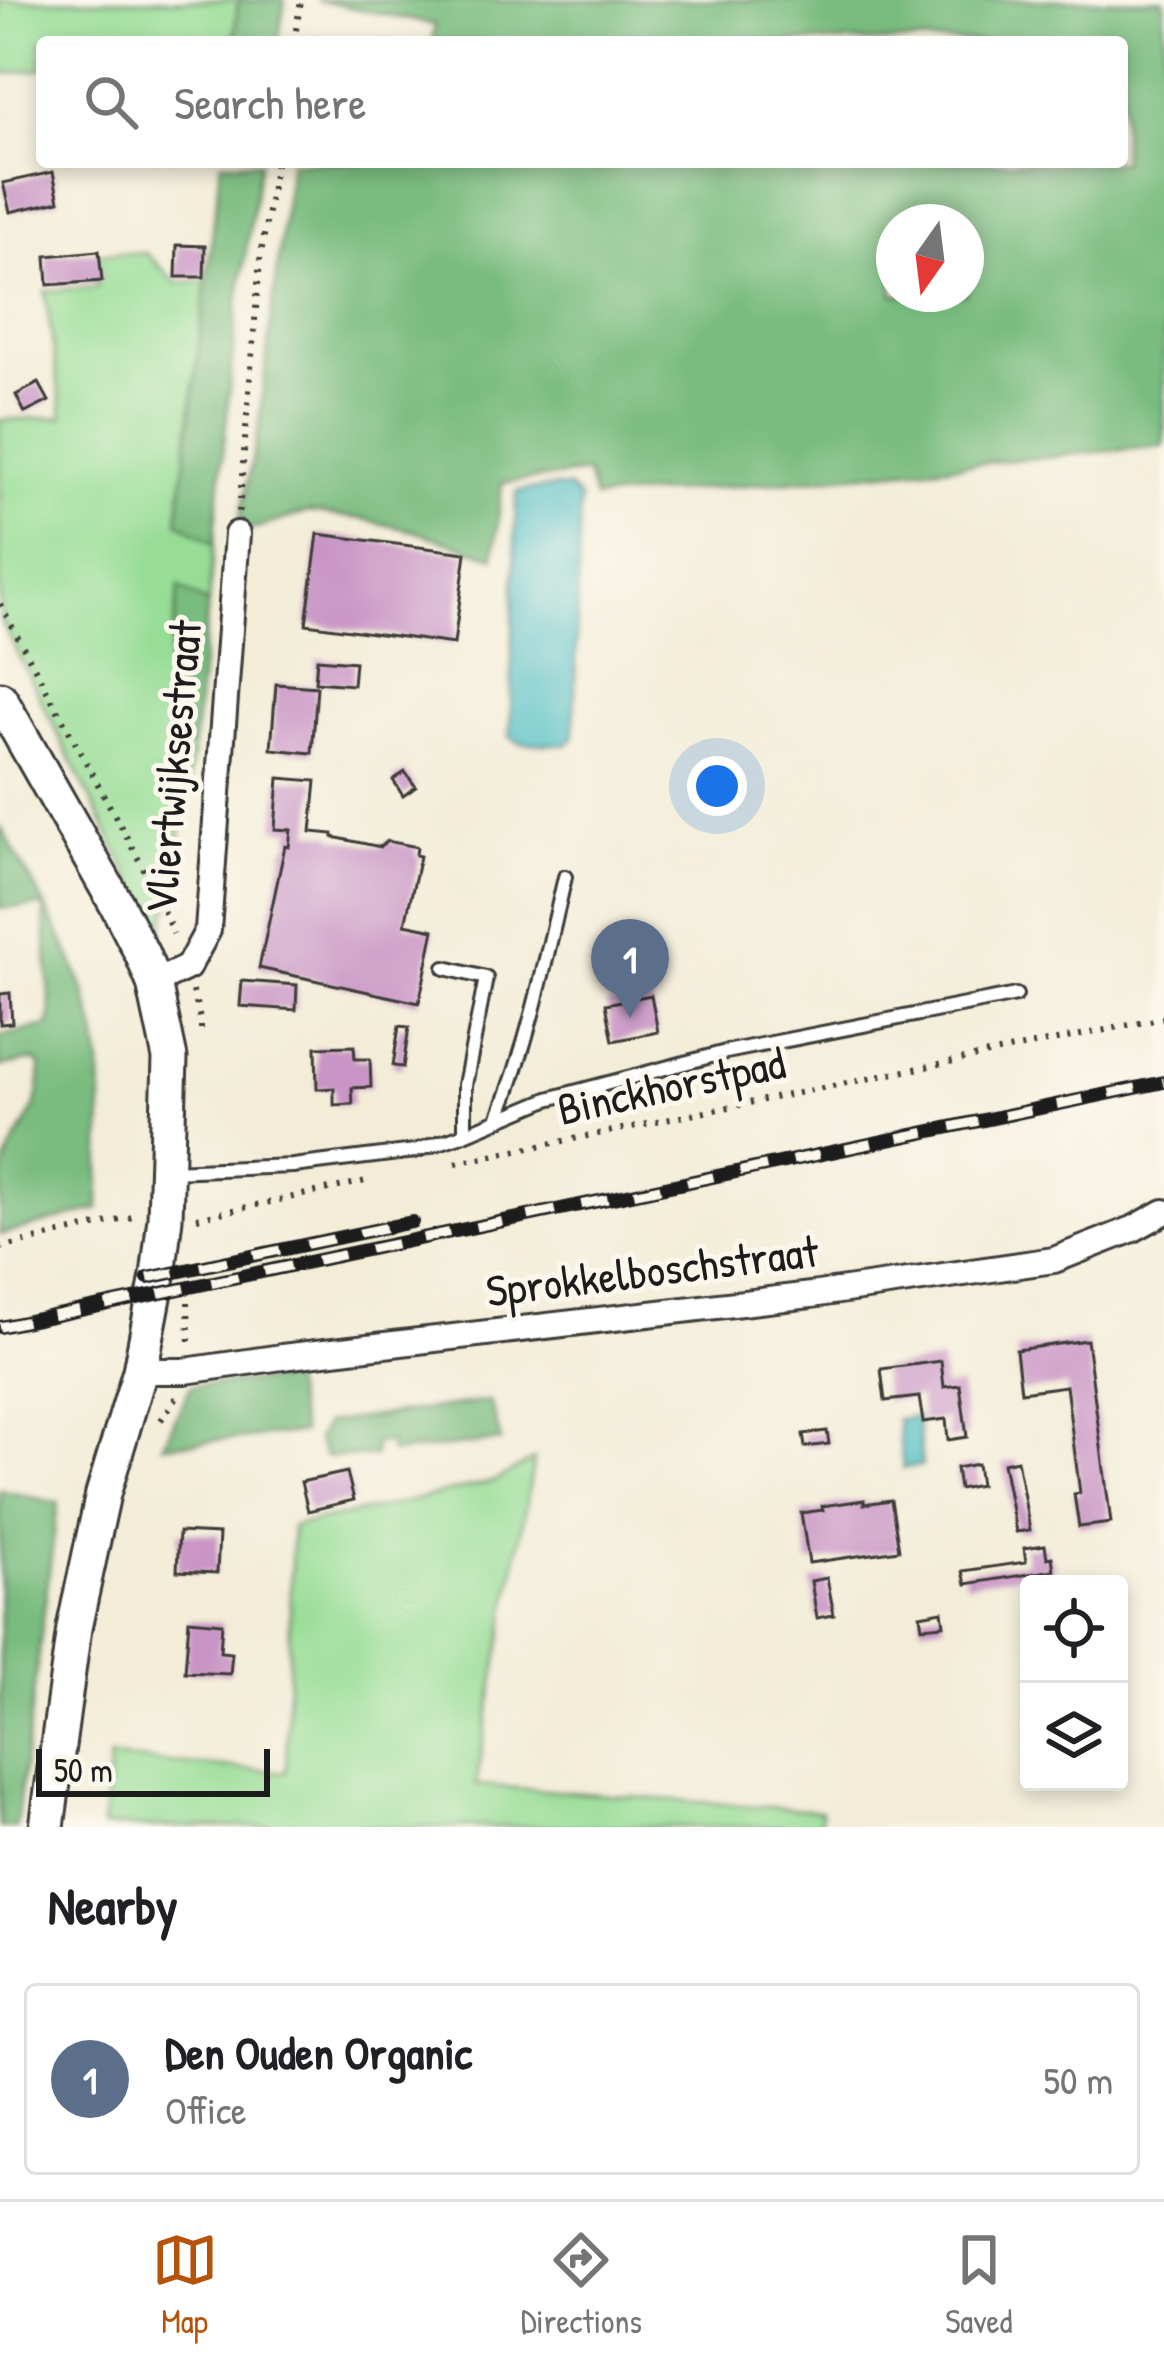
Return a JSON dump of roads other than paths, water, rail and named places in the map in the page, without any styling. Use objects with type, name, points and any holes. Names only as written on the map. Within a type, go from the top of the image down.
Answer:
[{"type":"street","name":"Vliertwijksestraat","points":[[154,983],[188,968],[208,930],[237,534]]},
{"type":"street","name":"Vliertwijksestraat","points":[[0,699],[117,905],[154,983],[170,1058],[158,1276],[140,1371],[103,1494],[74,1628],[47,1827]]},
{"type":"street","name":"Sprokkelboschstraat","points":[[140,1371],[185,1371],[811,1294],[1054,1259],[1164,1212]]},
{"type":"lane","points":[[498,1119],[537,1000],[565,877]]},
{"type":"lane","points":[[445,968],[486,978],[465,1085],[465,1134]]},
{"type":"lane","points":[[167,1171],[293,1166],[415,1150],[548,1099],[726,1052],[1016,995]]},
{"type":"water","points":[[569,488],[580,499],[574,736],[567,745],[520,743],[510,737],[516,497],[517,491]]},
{"type":"water","points":[[917,1417],[922,1466],[903,1468],[897,1419]]},
{"type":"railway","points":[[0,1327],[1164,1082]]},
{"type":"railway","points":[[148,1278],[412,1222]]},
{"type":"place","name":"Den Ouden Organic","points":[[630,1018]]}]
